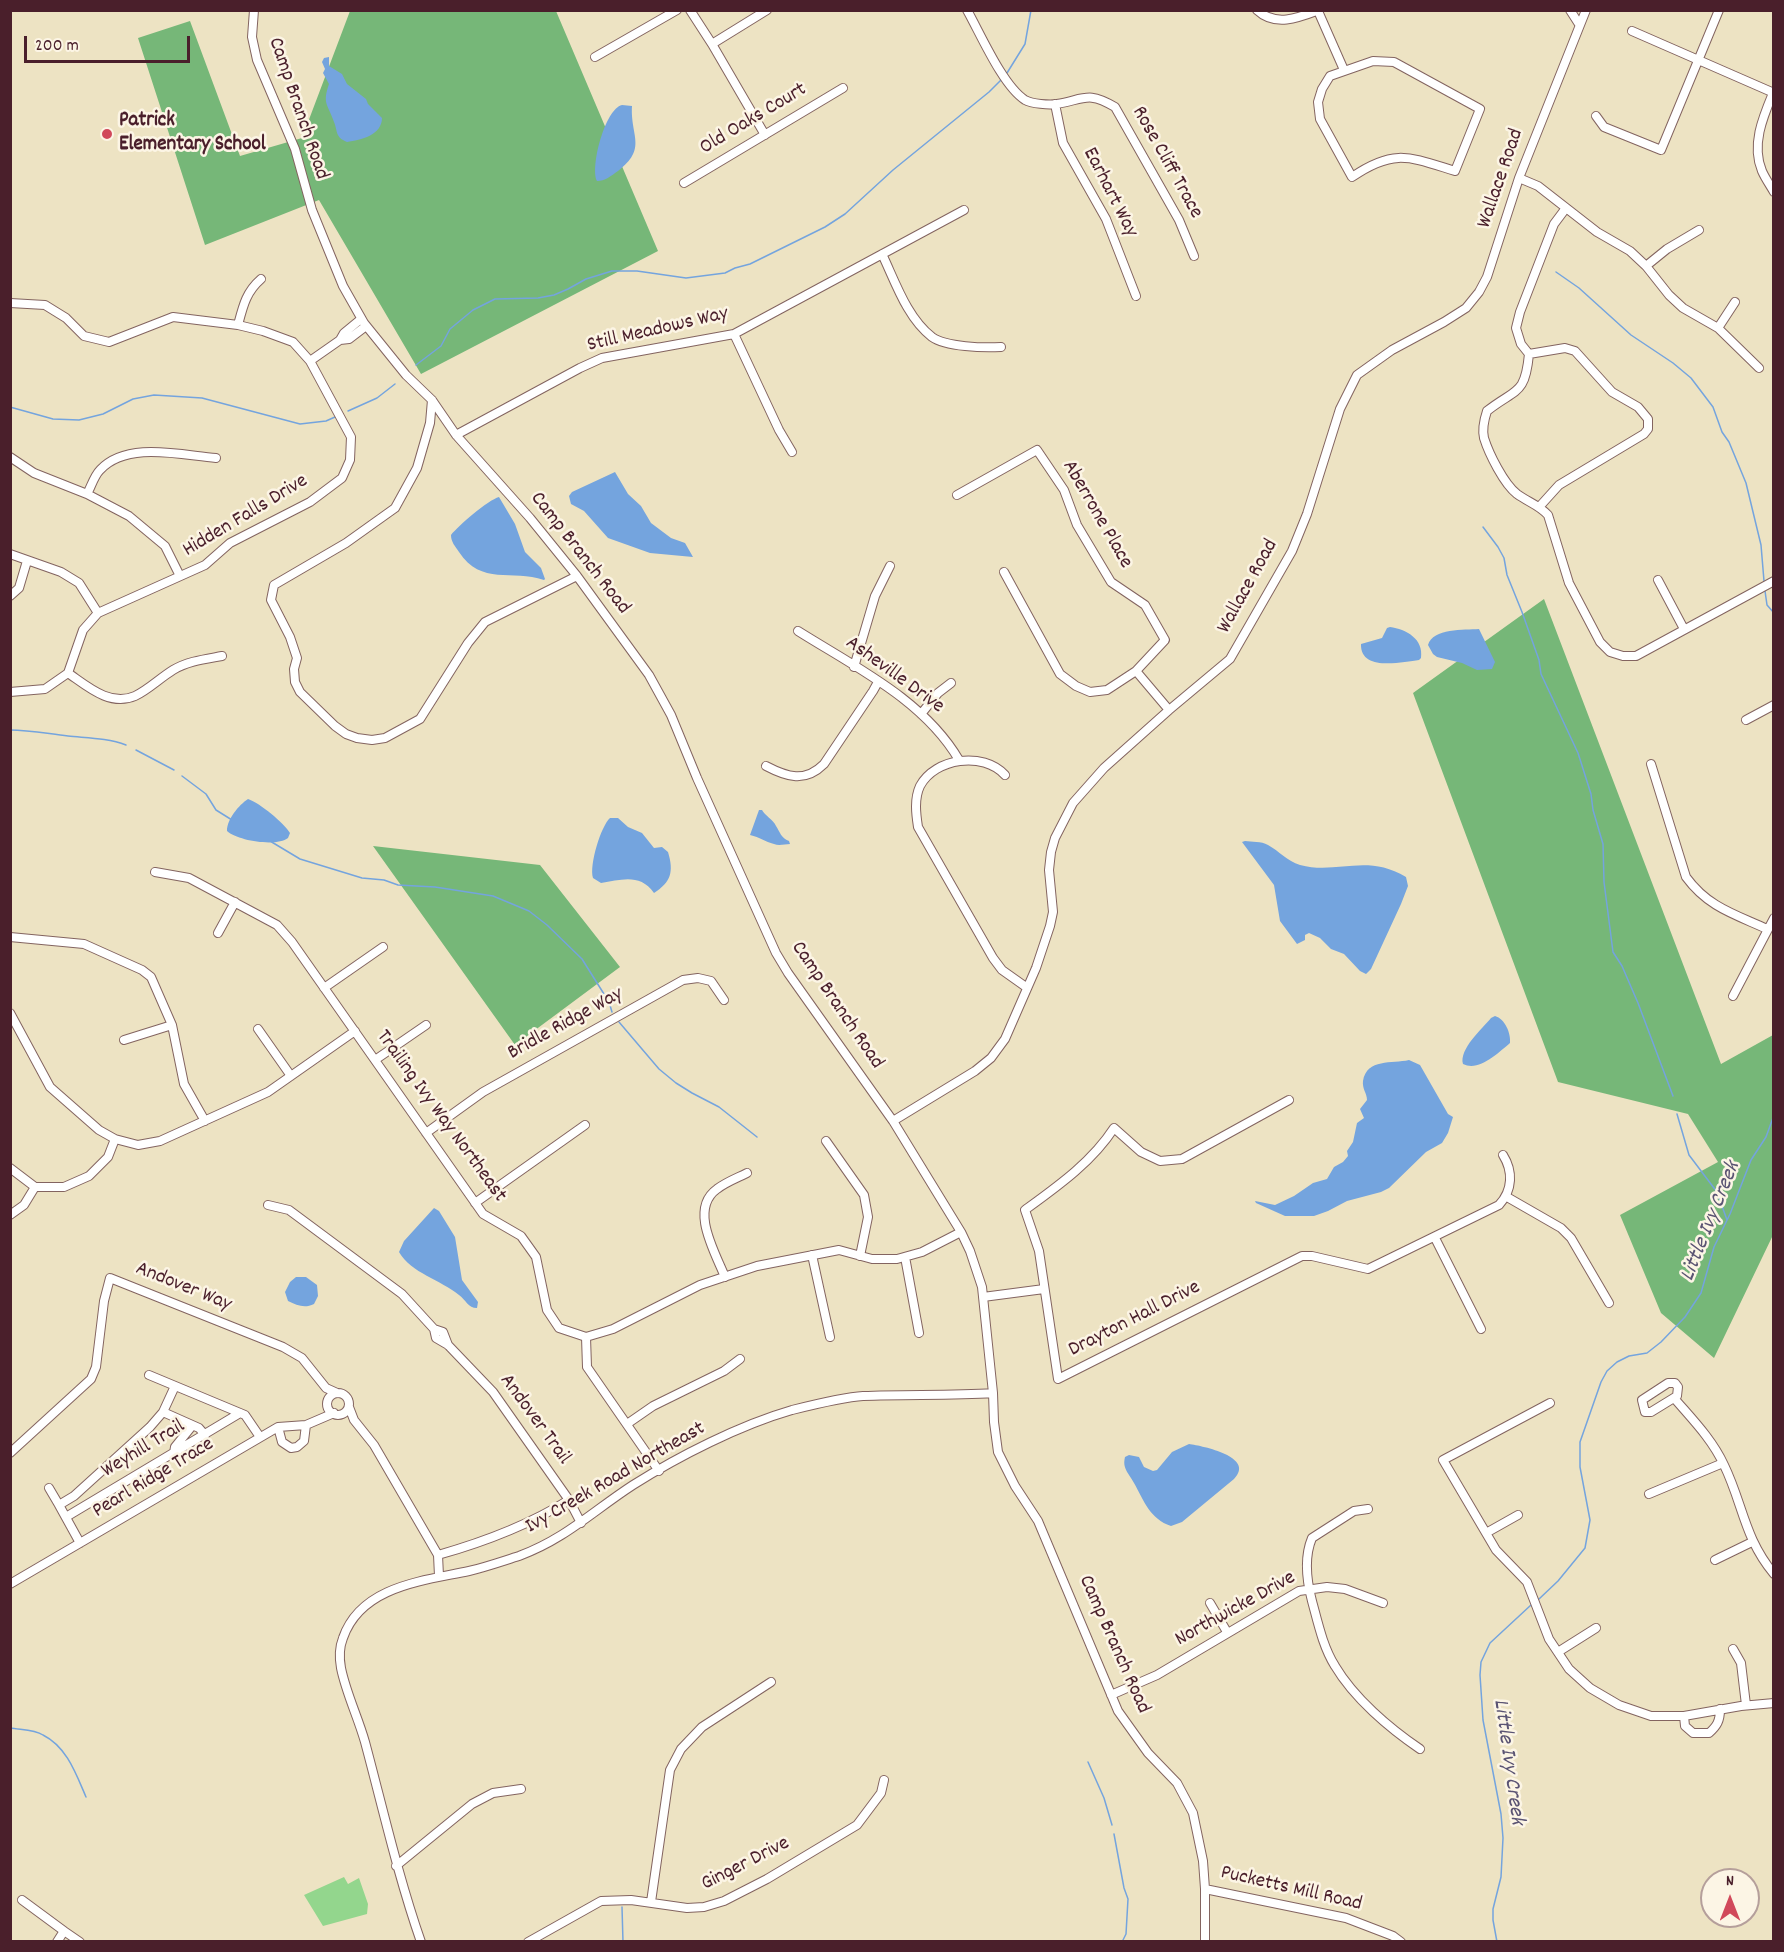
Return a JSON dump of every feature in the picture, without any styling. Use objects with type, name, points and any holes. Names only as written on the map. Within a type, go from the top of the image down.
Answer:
[{"type":"street","name":"Camp Branch Road","points":[[254,10],[252,37],[257,60],[295,149],[312,210],[343,286],[364,322],[406,375],[432,400],[456,435],[531,518],[577,576],[661,693],[776,953],[893,1121],[961,1232],[982,1287],[993,1393],[993,1422],[998,1452],[1015,1486],[1038,1521],[1112,1695],[1131,1731],[1148,1753],[1177,1783],[1193,1813],[1203,1861],[1205,1941]]},
{"type":"street","points":[[595,57],[677,10]]},
{"type":"street","points":[[690,10],[765,135]]},
{"type":"street","points":[[712,45],[767,10]]},
{"type":"street","name":"Rose Cliff Trace","points":[[967,10],[1011,89],[1027,102],[1054,104],[1086,97],[1099,98],[1114,107],[1179,220],[1194,256]]},
{"type":"street","points":[[1257,10],[1262,15],[1281,21],[1318,11],[1344,70]]},
{"type":"street","points":[[1570,10],[1579,24]]},
{"type":"street","name":"Wallace Road","points":[[893,1121],[975,1071],[991,1058],[1005,1039],[1036,968],[1053,912],[1049,870],[1051,852],[1055,838],[1073,803],[1096,777],[1169,710],[1230,659],[1292,551],[1307,514],[1340,409],[1356,375],[1392,350],[1466,308],[1479,292],[1487,277],[1519,178],[1586,10]]},
{"type":"street","points":[[1596,116],[1605,127],[1661,150],[1719,10]]},
{"type":"street","points":[[1632,31],[1773,93],[1758,135],[1761,170],[1773,192]]},
{"type":"street","points":[[1373,61],[1394,62],[1480,109],[1455,171],[1410,157],[1387,158],[1368,166],[1352,177],[1320,118],[1318,102],[1322,89],[1330,76],[1344,70],[1373,61]]},
{"type":"street","name":"Old Oaks Court","points":[[684,183],[843,88]]},
{"type":"street","name":"Earhart Way","points":[[1054,104],[1063,143],[1106,219],[1136,296]]},
{"type":"street","points":[[1519,178],[1538,186],[1597,232],[1630,251],[1683,308],[1718,328],[1759,368]]},
{"type":"street","points":[[1566,208],[1554,224],[1516,328],[1521,344],[1529,354],[1527,376],[1518,391],[1487,411],[1483,423],[1484,438],[1502,476],[1518,495],[1540,506],[1548,515],[1569,583],[1600,642],[1610,652],[1623,656],[1636,656],[1773,581]]},
{"type":"street","name":"Still Meadows Way","points":[[456,435],[602,358],[734,334],[964,210]]},
{"type":"street","points":[[1646,266],[1667,249],[1699,230]]},
{"type":"street","points":[[882,254],[912,317],[933,339],[968,348],[1001,347]]},
{"type":"street","points":[[238,325],[250,288],[261,279]]},
{"type":"street","points":[[1718,328],[1735,302]]},
{"type":"street","name":"Hidden Falls Drive","points":[[10,303],[45,305],[66,318],[84,336],[109,342],[173,317],[238,325],[293,342],[310,362],[351,437],[350,460],[342,478],[309,502],[230,543],[205,565],[98,613],[83,630],[68,673]]},
{"type":"street","points":[[310,362],[340,340],[344,333],[364,322]]},
{"type":"street","points":[[734,334],[779,430],[792,452]]},
{"type":"street","points":[[1529,354],[1565,348],[1575,351],[1612,392],[1638,407],[1647,419],[1648,429],[1644,435],[1559,485],[1540,506]]},
{"type":"street","points":[[432,400],[430,423],[417,468],[395,508],[346,543],[274,585],[272,600],[290,637],[297,658],[294,669],[295,681],[300,692],[346,734],[372,740],[385,738],[420,719],[468,643],[485,622],[577,576]]},
{"type":"street","name":"Aberrone Place","points":[[957,495],[1037,450],[1064,490],[1077,525],[1112,582],[1145,606],[1165,640],[1136,671],[1107,690],[1090,692],[1076,686],[1060,674],[1004,572]]},
{"type":"street","points":[[87,495],[98,471],[114,458],[138,452],[216,458]]},
{"type":"street","points":[[10,457],[34,473],[87,495],[129,516],[165,546],[180,576]]},
{"type":"street","points":[[10,554],[61,572],[79,584],[98,613]]},
{"type":"street","points":[[10,596],[20,588],[27,561]]},
{"type":"street","points":[[854,667],[875,596],[890,566]]},
{"type":"street","points":[[1658,580],[1684,629]]},
{"type":"street","name":"Asheville Drive","points":[[798,631],[878,681],[929,720],[951,746],[959,760]]},
{"type":"street","points":[[10,692],[45,689],[68,673],[97,694],[118,700],[134,696],[175,669],[222,656]]},
{"type":"street","points":[[1136,671],[1169,710]]},
{"type":"street","points":[[766,766],[786,775],[801,778],[816,772],[824,765],[878,681]]},
{"type":"street","points":[[921,714],[938,693],[951,683]]},
{"type":"street","points":[[1746,720],[1773,705]]},
{"type":"street","points":[[1005,775],[999,768],[959,760],[934,771],[920,786],[915,814],[918,827],[993,958],[1002,970],[1026,987]]},
{"type":"street","points":[[1651,764],[1686,878],[1709,902],[1767,929]]},
{"type":"street","name":"Trailing Ivy Way Northeast","points":[[155,872],[189,878],[278,925],[483,1214],[521,1236],[536,1257],[547,1310],[560,1328],[586,1337]]},
{"type":"street","points":[[218,933],[234,902]]},
{"type":"street","points":[[1734,996],[1773,918]]},
{"type":"street","points":[[10,937],[84,945],[142,970],[151,977],[172,1025],[184,1084],[205,1121]]},
{"type":"street","points":[[324,988],[383,947]]},
{"type":"street","name":"Bridle Ridge Way","points":[[426,1133],[483,1092],[683,980],[698,978],[711,981],[724,1000]]},
{"type":"street","points":[[10,1013],[50,1087],[99,1130],[115,1139],[138,1145],[160,1141],[268,1092],[355,1031]]},
{"type":"street","points":[[124,1040],[172,1025]]},
{"type":"street","points":[[375,1060],[426,1025]]},
{"type":"street","points":[[258,1029],[291,1076]]},
{"type":"street","name":"Drayton Hall Drive","points":[[1289,1100],[1182,1159],[1160,1161],[1141,1152],[1114,1128],[1068,1180],[1026,1209],[1039,1251],[1058,1379],[1302,1256],[1312,1256],[1368,1269],[1500,1205],[1507,1197]]},
{"type":"street","points":[[475,1203],[585,1125]]},
{"type":"street","points":[[10,1168],[35,1187],[64,1187],[89,1176],[108,1157],[115,1139]]},
{"type":"street","points":[[826,1141],[864,1195],[868,1217],[860,1256]]},
{"type":"street","points":[[1503,1155],[1508,1163],[1511,1177],[1507,1197],[1561,1228],[1571,1238],[1609,1303]]},
{"type":"street","points":[[725,1277],[704,1222],[706,1204],[716,1189],[747,1173]]},
{"type":"street","points":[[10,1215],[24,1205],[35,1187]]},
{"type":"street","name":"Andover Trail","points":[[268,1205],[289,1210],[402,1294],[434,1329],[443,1332],[448,1345],[493,1392],[569,1500],[581,1523]]},
{"type":"street","points":[[659,1471],[587,1367],[586,1337],[613,1329],[700,1286],[757,1266],[839,1250],[872,1259],[897,1259],[922,1252],[961,1232]]},
{"type":"street","points":[[1435,1238],[1481,1329]]},
{"type":"street","points":[[812,1255],[830,1336]]},
{"type":"street","points":[[905,1257],[919,1333]]},
{"type":"street","name":"Andover Way","points":[[10,1453],[91,1379],[96,1367],[104,1300],[110,1278],[282,1347],[302,1358],[326,1388],[332,1408]]},
{"type":"street","points":[[983,1296],[1044,1289]]},
{"type":"street","points":[[627,1424],[653,1406],[724,1371],[740,1359]]},
{"type":"street","points":[[149,1375],[245,1415],[260,1437]]},
{"type":"street","name":"Weyhill Trail","points":[[59,1505],[74,1496],[142,1435],[163,1412],[175,1386]]},
{"type":"street","name":"Andover Way","points":[[326,1388],[337,1393]]},
{"type":"street","points":[[332,1408],[332,1395],[342,1393],[348,1398],[354,1420],[374,1445],[438,1555],[440,1576]]},
{"type":"street","name":"Ivy Creek Road Northeast","points":[[421,1941],[396,1866],[364,1739],[341,1670],[339,1653],[343,1636],[354,1617],[371,1600],[384,1593],[440,1576],[472,1570],[521,1555],[568,1533],[633,1486],[659,1471],[741,1429],[792,1410],[861,1396],[949,1396],[993,1393]]},
{"type":"street","points":[[1674,1398],[1711,1442],[1724,1463],[1752,1542],[1773,1574]]},
{"type":"street","points":[[1550,1403],[1443,1460],[1496,1550],[1527,1582],[1549,1639],[1569,1669],[1590,1688],[1619,1705],[1650,1716],[1684,1716],[1746,1705],[1773,1703]]},
{"type":"street","points":[[332,1408],[347,1411],[349,1407]]},
{"type":"street","points":[[332,1408],[354,1420]]},
{"type":"street","name":"Pearl Ridge Trace","points":[[10,1584],[260,1437],[278,1428],[306,1425],[321,1418],[332,1408]]},
{"type":"street","points":[[163,1412],[199,1428],[205,1435]]},
{"type":"street","name":"Weyhill Trail","points":[[66,1517],[240,1413]]},
{"type":"street","points":[[278,1428],[282,1442],[291,1448],[297,1447],[304,1441],[306,1425]]},
{"type":"street","points":[[174,1453],[175,1447],[192,1426]]},
{"type":"street","points":[[1649,1494],[1724,1463]]},
{"type":"street","points":[[49,1488],[80,1544]]},
{"type":"street","points":[[438,1555],[501,1534],[546,1515],[569,1500]]},
{"type":"street","points":[[1368,1509],[1354,1511],[1312,1538],[1308,1555],[1309,1588],[1318,1626],[1334,1666],[1390,1729],[1420,1749]]},
{"type":"street","points":[[1486,1533],[1518,1515]]},
{"type":"street","points":[[1715,1560],[1752,1542]]},
{"type":"street","name":"Northwicke Drive","points":[[1112,1695],[1157,1675],[1299,1591],[1327,1587],[1345,1589],[1383,1603]]},
{"type":"street","points":[[1210,1604],[1227,1632]]},
{"type":"street","points":[[1558,1653],[1596,1628]]},
{"type":"street","points":[[1733,1649],[1742,1664],[1746,1705]]},
{"type":"street","points":[[651,1902],[670,1770],[681,1749],[702,1727],[771,1682]]},
{"type":"street","points":[[1684,1716],[1685,1726],[1693,1732],[1709,1733],[1720,1719],[1720,1709]]},
{"type":"street","name":"Ginger Drive","points":[[528,1941],[601,1901],[631,1900],[687,1908],[704,1907],[724,1901],[767,1879],[857,1825],[881,1792],[884,1780]]},
{"type":"street","points":[[396,1866],[472,1804],[493,1793],[521,1789]]},
{"type":"street","name":"Pucketts Mill Road","points":[[1205,1889],[1346,1918],[1401,1941]]},
{"type":"street","points":[[22,1900],[80,1941]]},
{"type":"street","points":[[57,1941],[64,1931]]},
{"type":"green space","points":[[350,11],[556,11],[658,251],[421,374],[319,200],[205,245],[138,38],[190,21],[240,156],[302,138]]},
{"type":"green space","points":[[1544,599],[1721,1064],[1773,1035],[1773,1235],[1714,1358],[1661,1313],[1620,1215],[1718,1162],[1688,1114],[1558,1082],[1413,693]]},
{"type":"green space","points":[[373,846],[540,865],[620,967],[515,1045]]},
{"type":"green space","points":[[344,1877],[348,1884],[359,1878],[368,1904],[367,1914],[323,1926],[304,1895]]},
{"type":"water","points":[[329,57],[329,66],[342,74],[347,84],[366,99],[382,118],[378,129],[370,136],[347,142],[340,138],[326,100],[329,84],[323,73],[325,69],[322,62],[324,58]]},
{"type":"water","points":[[622,105],[632,106],[636,141],[633,155],[618,171],[597,181],[595,174],[600,139],[610,117]]},
{"type":"water","points":[[615,472],[628,494],[641,506],[651,523],[671,538],[685,543],[693,557],[650,553],[608,538],[584,511],[571,504],[569,496],[572,492]]},
{"type":"water","points":[[499,497],[515,524],[525,552],[541,568],[544,580],[498,575],[477,569],[468,563],[454,544],[451,535],[481,508]]},
{"type":"water","points":[[1387,628],[1402,630],[1417,640],[1421,651],[1419,660],[1383,663],[1367,659],[1361,644],[1382,638]]},
{"type":"water","points":[[1479,629],[1495,662],[1492,669],[1477,670],[1462,663],[1437,657],[1428,645],[1431,639],[1442,633]]},
{"type":"water","points":[[248,799],[283,824],[290,833],[288,838],[283,841],[258,842],[240,838],[227,831],[234,813]]},
{"type":"water","points":[[759,810],[762,810],[773,821],[781,835],[790,844],[776,845],[750,835]]},
{"type":"water","points":[[610,818],[618,818],[628,827],[642,833],[654,848],[662,847],[668,852],[671,865],[670,876],[654,893],[649,887],[636,880],[601,883],[593,878],[597,846]]},
{"type":"water","points":[[1242,842],[1259,842],[1272,847],[1300,865],[1327,868],[1378,866],[1406,877],[1408,886],[1401,904],[1371,969],[1366,974],[1360,971],[1344,954],[1331,949],[1320,938],[1309,933],[1305,935],[1305,940],[1297,944],[1280,921],[1274,885]]},
{"type":"water","points":[[1495,1016],[1507,1027],[1510,1043],[1482,1064],[1469,1066],[1463,1064],[1464,1052],[1468,1046],[1477,1033]]},
{"type":"water","points":[[1409,1060],[1420,1065],[1448,1114],[1453,1117],[1442,1143],[1426,1152],[1389,1188],[1347,1201],[1314,1216],[1285,1216],[1256,1203],[1255,1201],[1275,1205],[1313,1183],[1327,1179],[1334,1167],[1348,1156],[1347,1151],[1353,1142],[1357,1123],[1364,1118],[1360,1109],[1367,1100],[1363,1084],[1365,1074],[1369,1069],[1381,1063]]},
{"type":"water","points":[[434,1208],[439,1211],[455,1237],[462,1280],[478,1302],[477,1308],[471,1307],[452,1290],[419,1271],[399,1252],[404,1241]]},
{"type":"water","points":[[296,1277],[306,1277],[317,1285],[318,1296],[314,1304],[304,1306],[288,1301],[285,1292],[290,1282]]},
{"type":"water","points":[[1189,1444],[1225,1454],[1238,1465],[1239,1471],[1234,1479],[1182,1522],[1171,1526],[1158,1519],[1148,1509],[1126,1471],[1125,1457],[1129,1455],[1139,1457],[1144,1467],[1153,1471],[1157,1470],[1172,1452]]},
{"type":"waterway","points":[[1007,73],[1025,44],[1031,10]]},
{"type":"waterway","points":[[416,365],[441,346],[450,329],[473,310],[495,299],[538,298],[554,295],[586,279],[612,271],[637,271],[686,278],[725,273],[750,264],[825,227],[845,214],[893,170],[1001,80]]},
{"type":"waterway","points":[[1556,272],[1579,288],[1631,335],[1691,378],[1713,407],[1746,483],[1761,545],[1764,581]]},
{"type":"waterway","points":[[348,411],[377,398],[395,384]]},
{"type":"waterway","points":[[10,407],[53,419],[79,420],[103,414],[133,399],[154,395],[202,398],[300,424],[326,421],[335,417]]},
{"type":"waterway","points":[[1483,527],[1504,558],[1507,575],[1539,660],[1541,674],[1578,753],[1603,844],[1604,882],[1613,952],[1622,966],[1638,1003],[1673,1096]]},
{"type":"waterway","points":[[1765,591],[1767,605],[1774,613]]},
{"type":"waterway","points":[[10,730],[97,739],[126,745]]},
{"type":"waterway","points":[[136,750],[174,770]]},
{"type":"waterway","points":[[182,776],[206,794],[216,810],[232,820]]},
{"type":"waterway","points":[[270,841],[300,859],[362,878],[384,880],[398,885],[435,887],[493,896],[529,911],[582,959],[609,1002],[612,1012]]},
{"type":"waterway","points":[[619,1022],[659,1069],[676,1083],[719,1107],[757,1137]]},
{"type":"waterway","points":[[1677,1114],[1689,1155],[1717,1192],[1727,1220]]},
{"type":"waterway","name":"Little Ivy Creek","points":[[1539,1599],[1558,1581],[1585,1548],[1590,1520],[1580,1467],[1580,1442],[1601,1382],[1607,1371],[1617,1362],[1629,1356],[1647,1353],[1661,1342],[1685,1317],[1701,1293],[1714,1247],[1730,1214],[1751,1160],[1766,1137],[1774,1115]]},
{"type":"waterway","name":"Little Ivy Creek","points":[[1497,1942],[1493,1909],[1501,1877],[1503,1838],[1501,1814],[1483,1720],[1481,1662],[1490,1643],[1531,1605]]},
{"type":"waterway","points":[[10,1728],[39,1733],[51,1740],[70,1762],[86,1797]]},
{"type":"waterway","points":[[1088,1762],[1104,1798],[1112,1825]]},
{"type":"waterway","points":[[1114,1834],[1128,1899],[1126,1934],[1122,1942]]},
{"type":"waterway","points":[[622,1907],[623,1942]]},
{"type":"place","name":"Patrick Elementary School","points":[[107,134]]}]
